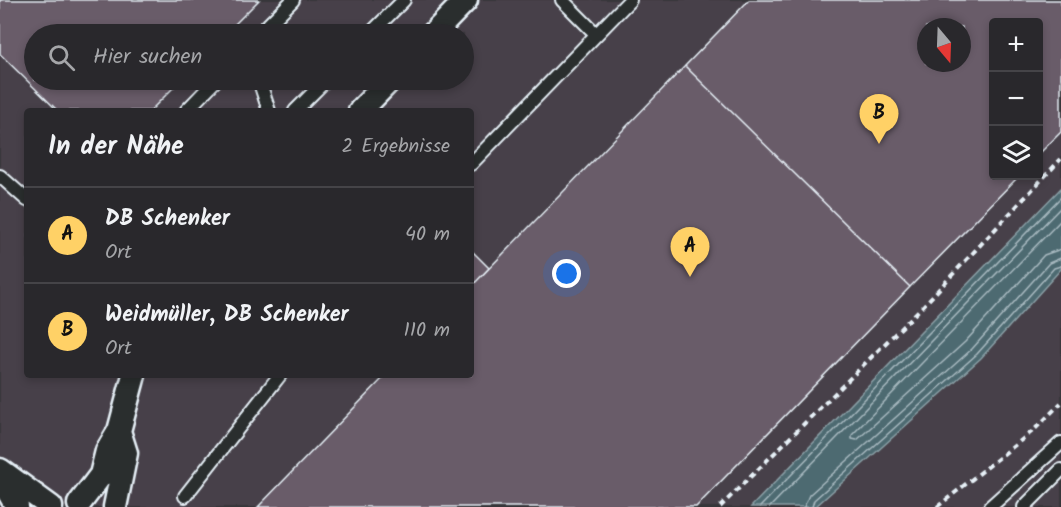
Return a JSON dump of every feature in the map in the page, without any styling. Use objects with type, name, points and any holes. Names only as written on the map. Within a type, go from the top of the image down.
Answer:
[{"type":"street","points":[[440,24],[456,3]]},
{"type":"street","points":[[363,108],[380,90]]},
{"type":"street","points":[[75,506],[101,475],[107,451],[119,431],[133,378]]},
{"type":"street","points":[[115,507],[126,453],[119,431]]},
{"type":"street","points":[[0,470],[51,507]]},
{"type":"street","points":[[0,477],[17,507]]},
{"type":"lane","points":[[269,24],[293,0]]},
{"type":"lane","points":[[380,24],[404,0]]},
{"type":"lane","points":[[562,0],[596,34]]},
{"type":"lane","points":[[474,161],[630,0]]},
{"type":"lane","points":[[189,108],[206,90]]},
{"type":"lane","points":[[262,90],[268,108]]},
{"type":"lane","points":[[298,108],[316,90]]},
{"type":"lane","points":[[0,176],[24,197]]},
{"type":"lane","points":[[185,496],[278,378]]},
{"type":"lane","points":[[990,507],[1061,444]]},
{"type":"lane","points":[[1024,507],[1061,470]]},
{"type":"path","points":[[720,507],[923,306],[1061,159]]},
{"type":"path","points":[[937,507],[1034,430],[1061,403]]},
{"type":"shaded area","points":[[0,0],[1061,0],[1061,507],[0,507]]},
{"type":"water","points":[[1061,188],[1061,269],[981,358],[815,507],[751,507]]},
{"type":"building","points":[[0,0],[259,0],[235,24],[24,24],[24,78],[0,54]]},
{"type":"building","points":[[749,0],[1061,0],[1061,132],[1043,150],[1043,18],[989,18],[989,180],[1015,180],[910,287],[685,66]]},
{"type":"building","points":[[685,66],[910,287],[696,507],[258,507],[383,378],[474,378],[474,284]]},
{"type":"building","points":[[37,90],[171,90],[153,108],[55,108]]},
{"type":"building","points":[[474,253],[489,268],[474,284]]},
{"type":"place","name":"Weidmüller, DB Schenker","points":[[879,144]]},
{"type":"place","name":"DB Schenker","points":[[690,277]]}]
